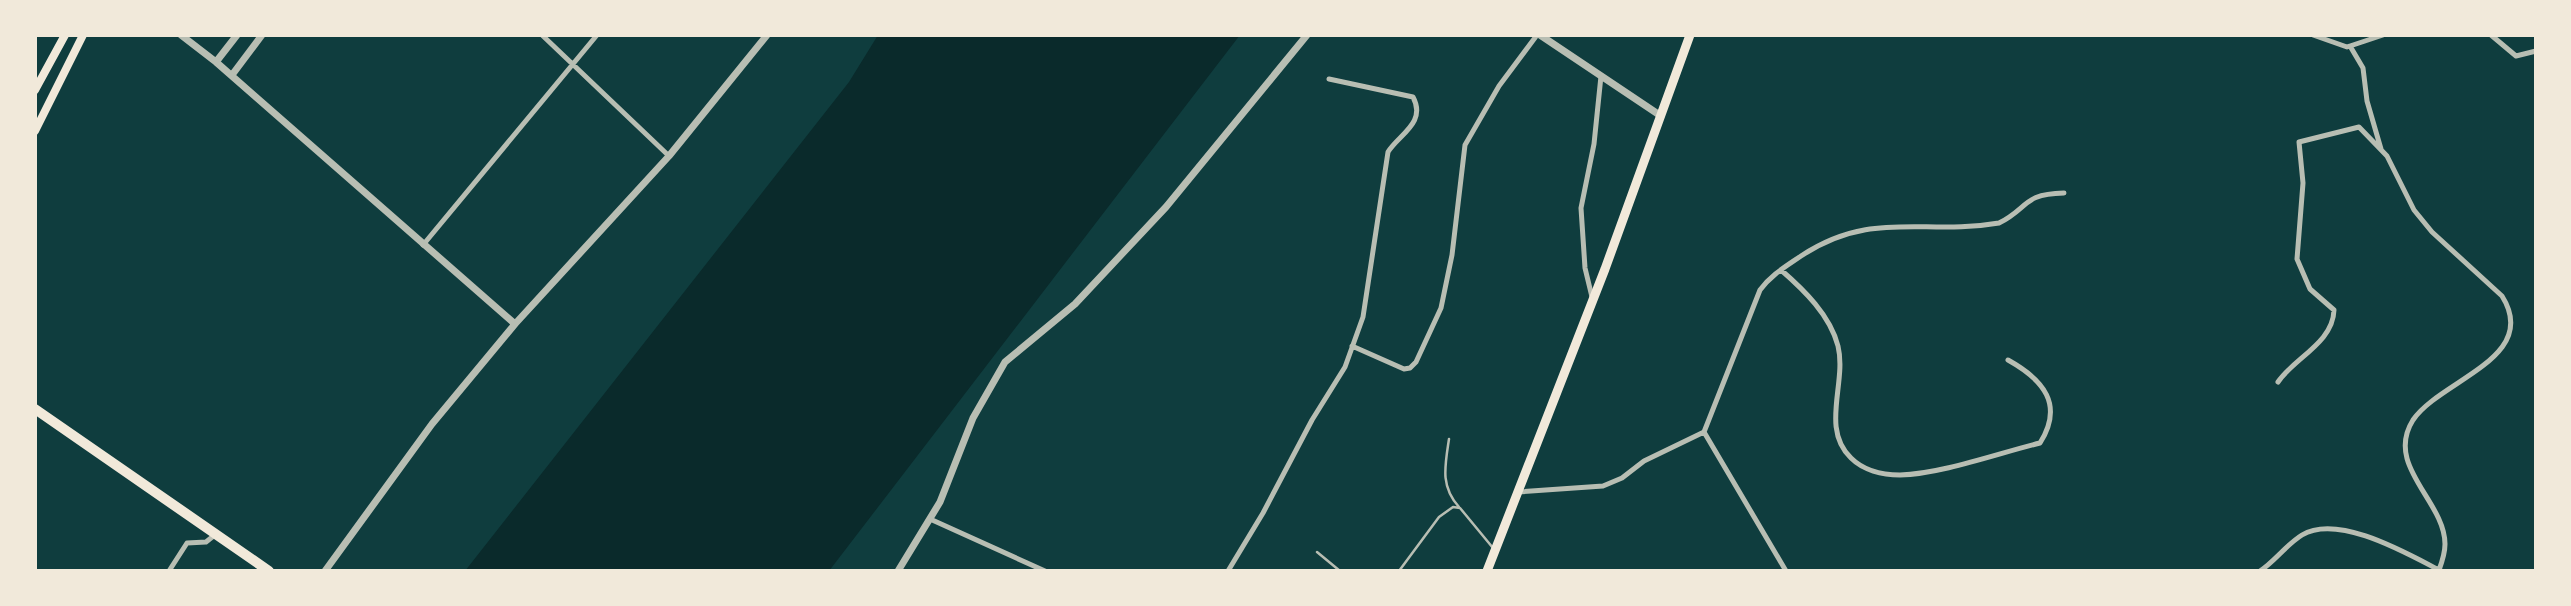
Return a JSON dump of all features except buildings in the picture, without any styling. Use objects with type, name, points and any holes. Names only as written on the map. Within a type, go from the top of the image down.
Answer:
[{"type":"highway","points":[[35,408],[269,571]]},
{"type":"main road","points":[[35,90],[65,35]]},
{"type":"main road","points":[[35,131],[83,35]]},
{"type":"main road","points":[[1487,571],[1515,492],[1605,269],[1690,35]]},
{"type":"street","points":[[181,35],[232,75],[515,324]]},
{"type":"street","points":[[216,62],[237,35]]},
{"type":"street","points":[[232,75],[262,35]]},
{"type":"street","points":[[542,35],[669,156]]},
{"type":"street","points":[[424,245],[597,35]]},
{"type":"street","points":[[325,571],[432,424],[515,324],[669,156],[768,35]]},
{"type":"street","points":[[898,571],[940,502],[973,418],[1005,362],[1075,304],[1166,207],[1307,35]]},
{"type":"street","points":[[1352,346],[1404,369],[1410,368],[1416,362],[1441,308],[1452,254],[1465,145],[1499,86],[1538,35],[1661,116]]},
{"type":"street","points":[[1550,35],[1554,44]]},
{"type":"street","points":[[2313,35],[2326,42],[2350,46],[2383,35]]},
{"type":"street","points":[[2491,35],[2516,56],[2536,51]]},
{"type":"street","points":[[2260,571],[2300,536],[2322,529],[2378,540],[2440,571],[2445,542],[2442,530],[2412,474],[2405,444],[2408,432],[2413,421],[2432,398],[2486,364],[2505,347],[2510,317],[2502,296],[2432,232],[2414,210],[2381,150],[2367,101],[2363,68],[2350,46]]},
{"type":"street","points":[[1593,299],[1581,208],[1594,144],[1601,76]]},
{"type":"street","points":[[1228,571],[1312,420],[1345,367],[1363,317],[1388,152],[1414,123],[1416,102],[1413,97],[1401,92],[1329,79]]},
{"type":"street","points":[[2278,382],[2321,340],[2333,320],[2333,310],[2304,279],[2297,259],[2303,183],[2299,142],[2359,127],[2381,150]]},
{"type":"street","points":[[1515,492],[1603,486],[1622,478],[1644,461],[1704,432],[1760,290],[1769,277],[1821,243],[1861,229],[1991,225],[2011,217],[2029,198],[2064,193]]},
{"type":"street","points":[[1588,271],[1605,269]]},
{"type":"street","points":[[1781,270],[1823,314],[1834,333],[1840,369],[1837,437],[1841,448],[1859,466],[1875,472],[1913,474],[2040,443],[2050,427],[2051,406],[2038,381],[2008,360]]},
{"type":"street","points":[[1704,432],[1786,571]]},
{"type":"street","points":[[930,519],[1045,571]]},
{"type":"street","points":[[169,571],[187,543],[205,542],[216,534]]},
{"type":"lane","points":[[1449,439],[1445,481],[1449,496],[1493,549]]},
{"type":"lane","points":[[1399,571],[1439,517],[1452,507],[1459,507]]},
{"type":"lane","points":[[1317,552],[1340,571]]},
{"type":"water","points":[[878,35],[1240,35],[829,571],[465,571],[849,82]]}]
